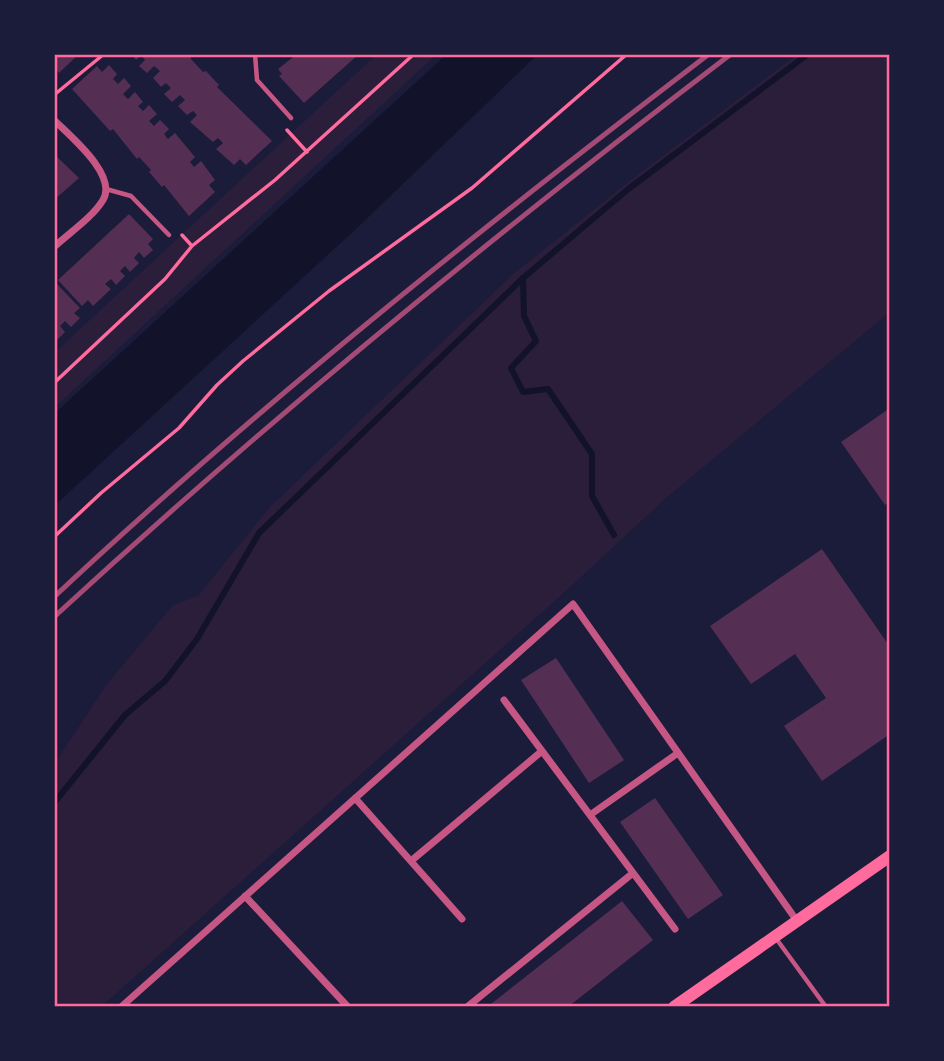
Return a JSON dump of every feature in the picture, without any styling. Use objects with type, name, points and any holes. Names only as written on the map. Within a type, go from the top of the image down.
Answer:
[{"type":"main road","points":[[674,1007],[890,856]]},
{"type":"street","points":[[54,120],[100,169],[106,189],[101,203],[54,247]]},
{"type":"street","points":[[121,1007],[573,604],[797,921]]},
{"type":"street","points":[[504,700],[675,929]]},
{"type":"street","points":[[411,861],[542,751]]},
{"type":"street","points":[[590,815],[678,753]]},
{"type":"street","points":[[355,798],[462,919]]},
{"type":"street","points":[[467,1007],[633,873]]},
{"type":"street","points":[[246,896],[348,1007]]},
{"type":"lane","points":[[255,54],[257,80],[291,118]]},
{"type":"lane","points":[[106,189],[131,196],[169,235]]},
{"type":"lane","points":[[775,937],[826,1007]]},
{"type":"path","points":[[54,95],[104,54]]},
{"type":"path","points":[[54,383],[164,279],[192,246],[232,217],[414,54]]},
{"type":"path","points":[[54,537],[101,493],[179,428],[194,409],[243,361],[329,291],[472,188],[627,54]]},
{"type":"path","points":[[283,126],[307,152]]},
{"type":"shaded area","points":[[377,54],[437,54],[54,408],[54,353]]},
{"type":"shaded area","points":[[447,54],[538,54],[357,228],[54,506],[54,414]]},
{"type":"shaded area","points":[[798,54],[890,54],[890,312],[666,498],[101,1007],[54,1007],[54,764],[107,684],[173,605],[198,596],[270,507],[512,275],[636,176]]},
{"type":"building","points":[[54,54],[79,54],[59,73],[54,67]]},
{"type":"building","points":[[131,54],[191,54],[191,59],[203,72],[206,71],[219,85],[217,87],[272,141],[246,165],[240,159],[234,165],[216,149],[223,143],[218,138],[213,142],[190,122],[197,115],[193,111],[187,115],[178,106],[185,100],[180,95],[172,102],[164,94],[171,88],[166,83],[161,87],[153,78],[160,71],[154,66],[147,73],[139,66],[145,60],[141,55],[136,60]]},
{"type":"building","points":[[297,54],[359,54],[304,103],[279,76],[282,74],[278,69]]},
{"type":"building","points":[[109,65],[117,74],[113,79],[118,84],[124,78],[131,86],[123,94],[128,99],[135,92],[143,102],[138,106],[143,111],[149,105],[157,114],[149,121],[154,126],[160,120],[169,129],[164,134],[168,139],[175,133],[195,157],[190,162],[194,167],[201,161],[215,180],[209,185],[215,192],[189,216],[164,185],[162,187],[149,172],[151,170],[139,157],[137,159],[113,129],[110,131],[72,89],[97,66],[102,72]]},
{"type":"building","points":[[54,154],[79,178],[54,200]]},
{"type":"building","points":[[129,214],[153,239],[148,244],[153,250],[144,258],[139,252],[134,258],[139,263],[130,272],[125,266],[120,271],[125,276],[116,285],[111,279],[105,284],[111,289],[93,306],[88,300],[82,306],[58,280]]},
{"type":"building","points":[[54,281],[80,308],[74,313],[80,318],[71,327],[65,321],[60,326],[65,332],[57,340]]},
{"type":"building","points":[[890,408],[890,501],[885,505],[841,442]]},
{"type":"building","points":[[822,549],[890,647],[890,734],[822,781],[784,726],[826,698],[795,654],[751,684],[710,626]]},
{"type":"building","points":[[556,658],[624,760],[589,783],[521,680]]},
{"type":"building","points":[[655,798],[723,895],[688,919],[620,822]]},
{"type":"building","points":[[622,901],[653,940],[568,1007],[487,1007]]},
{"type":"waterway","points":[[54,803],[125,715],[165,681],[197,639],[259,533],[523,278],[627,190],[808,54]]},
{"type":"waterway","points":[[523,278],[524,316],[536,341],[511,368],[523,392],[548,389],[592,454],[592,496],[614,535]]},
{"type":"railway","points":[[54,597],[212,454],[375,317],[709,54]]},
{"type":"railway","points":[[54,617],[301,398],[557,189],[731,54]]}]
